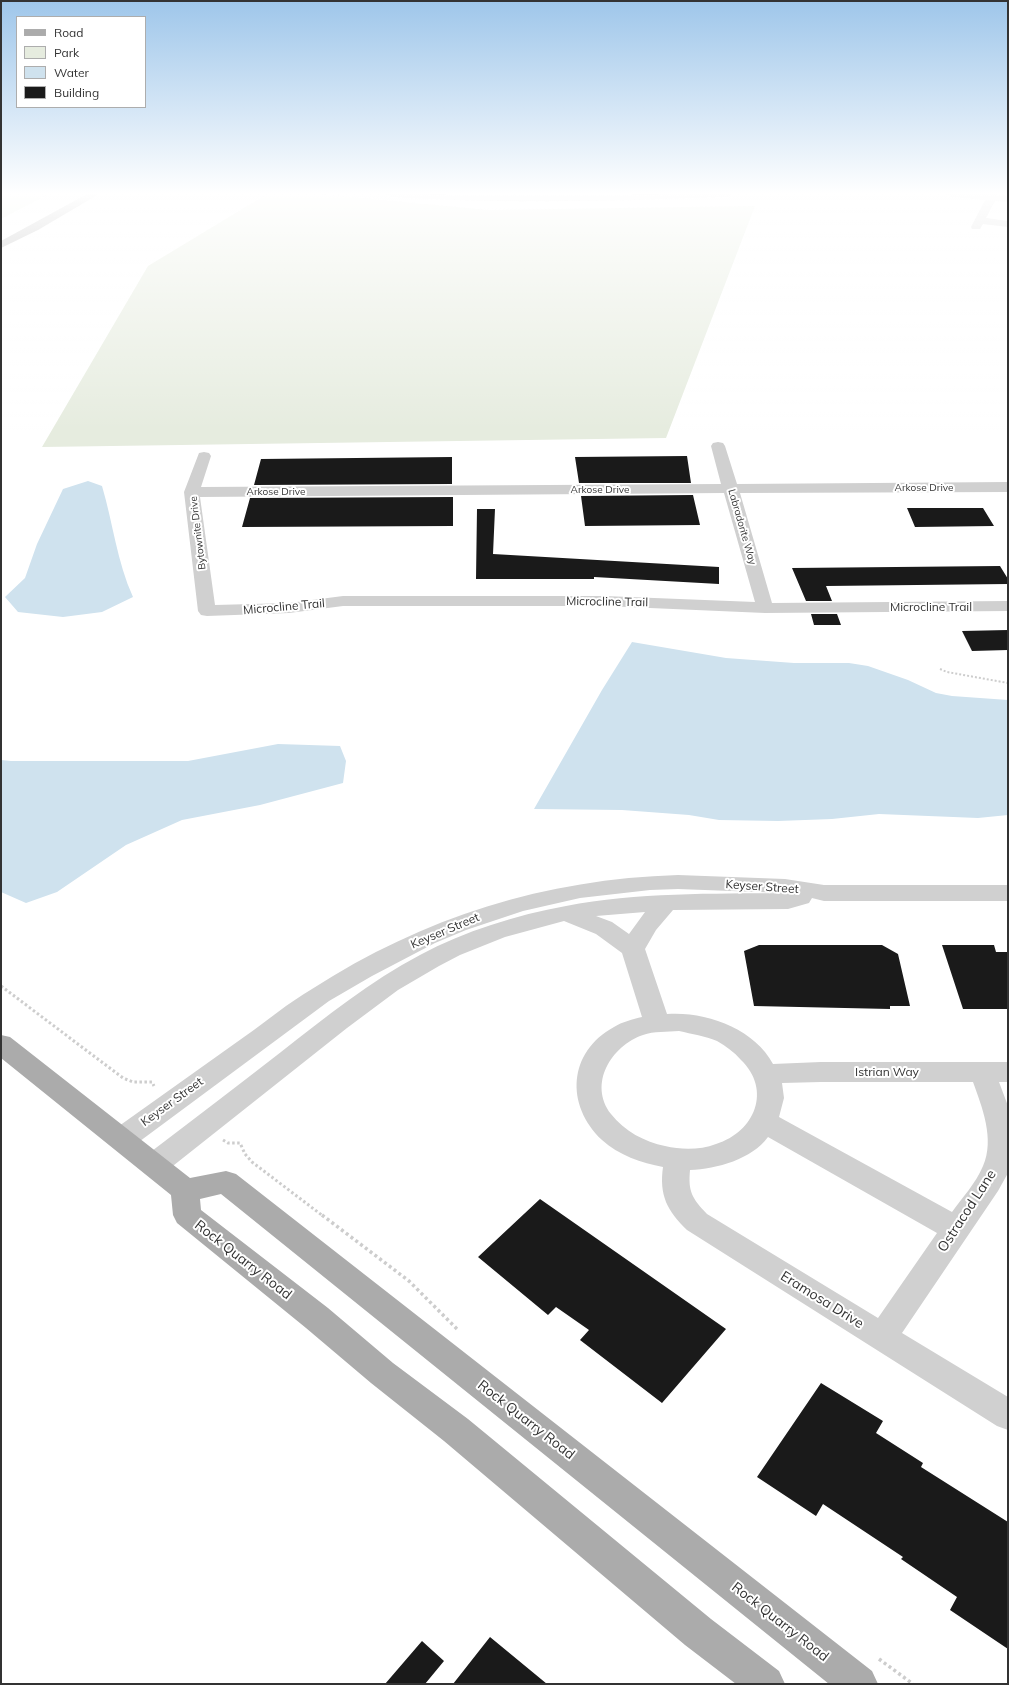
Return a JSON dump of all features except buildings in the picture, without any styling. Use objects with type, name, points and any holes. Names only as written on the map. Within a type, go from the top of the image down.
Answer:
[{"type":"main road","points":[[1,1044],[186,1190]]},
{"type":"main road","name":"Rock Quarry Road","points":[[766,1684],[698,1632],[456,1430],[382,1373],[317,1318],[187,1215],[186,1190],[226,1182],[859,1684]]},
{"type":"street","name":"Labradorite Way","points":[[718,446],[765,608]]},
{"type":"street","name":"Bytownite Drive","points":[[204,456],[192,492],[207,611]]},
{"type":"street","name":"Arkose Drive","points":[[192,492],[1008,487]]},
{"type":"street","name":"Microcline Trail","points":[[207,611],[289,608],[343,601],[604,601],[765,608],[1008,606]]},
{"type":"street","name":"Keyser Street","points":[[122,1138],[320,995],[363,970],[427,937],[483,915],[557,895],[650,883],[678,882],[785,886],[824,893],[1008,893]]},
{"type":"street","name":"Keyser Street","points":[[154,1165],[337,1022],[390,983],[448,952],[480,938],[509,928],[567,914],[632,905],[788,901],[824,893]]},
{"type":"street","points":[[633,949],[640,934],[648,923],[655,914],[667,904]]},
{"type":"street","points":[[567,914],[604,928],[633,949],[657,1023]]},
{"type":"street","points":[[657,1023],[687,1023],[702,1026],[722,1033],[741,1044],[756,1058],[767,1074],[771,1090],[771,1107],[765,1122],[755,1136],[740,1147],[722,1155],[700,1159],[678,1159],[651,1154],[627,1143],[608,1128],[594,1110],[588,1090],[590,1071],[599,1053],[614,1039],[634,1028],[657,1023]]},
{"type":"street","name":"Istrian Way","points":[[767,1074],[821,1072],[995,1072]]},
{"type":"street","name":"Ostracod Lane","points":[[882,1337],[988,1184],[999,1162],[1002,1142],[995,1105],[995,1072]]},
{"type":"street","points":[[765,1122],[956,1229]]},
{"type":"street","name":"Eramosa Drive","points":[[678,1159],[675,1178],[677,1198],[684,1210],[697,1222],[1008,1415]]},
{"type":"path","points":[[940,669],[947,672],[1008,683]]},
{"type":"path","points":[[1,986],[123,1078],[133,1082],[152,1082]]},
{"type":"green space","points":[[144,273],[729,273],[666,438],[42,447]]},
{"type":"water","points":[[88,481],[102,486],[119,556],[133,597],[102,612],[63,617],[18,612],[5,597],[25,578],[37,544],[63,489]]},
{"type":"water","points":[[632,642],[726,658],[794,663],[849,663],[868,666],[908,680],[936,693],[952,696],[1008,700],[1008,815],[978,818],[879,814],[832,819],[778,821],[719,820],[689,815],[622,810],[534,809],[602,690]]},
{"type":"water","points":[[278,744],[340,746],[346,761],[343,783],[260,805],[182,820],[126,845],[57,892],[26,903],[1,892],[1,760],[188,761]]}]
